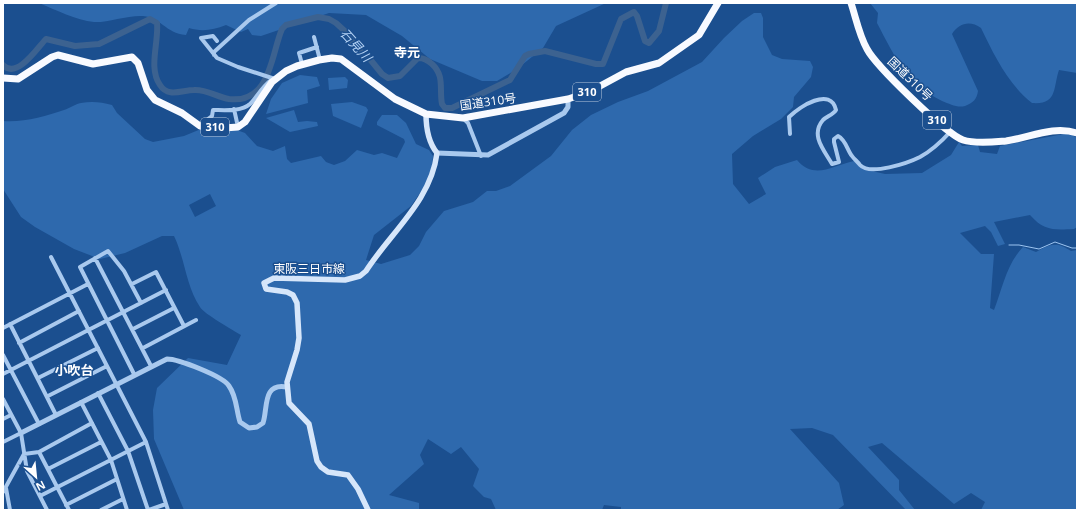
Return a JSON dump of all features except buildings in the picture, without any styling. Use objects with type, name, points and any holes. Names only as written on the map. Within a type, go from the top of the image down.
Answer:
[{"type":"highway","name":"国道310号","points":[[238,127],[246,122],[253,112],[269,78],[302,64],[332,58],[340,60],[391,97],[426,114],[464,118],[568,99],[589,92],[626,72],[658,64],[699,35],[718,3]]},
{"type":"highway","name":"国道310号","points":[[851,3],[862,37],[872,57],[918,104],[951,132],[963,140],[974,142],[1006,141],[1048,131],[1070,131],[1077,133]]},
{"type":"highway","name":"310","points":[[3,78],[18,79],[52,57],[58,55],[93,64],[132,57],[138,63],[142,80],[152,98],[182,113],[196,125],[208,127],[238,127]]},
{"type":"main road","points":[[426,114],[426,123],[430,141],[437,152]]},
{"type":"main road","name":"東阪三日市線","points":[[368,510],[358,489],[348,475],[328,472],[319,465],[309,424],[290,406],[287,387],[297,350],[297,303],[293,295],[287,292],[266,289],[264,283],[274,278],[345,280],[360,276],[366,271],[420,200],[434,172],[437,152]]},
{"type":"street","points":[[214,55],[219,48],[249,20],[276,3]]},
{"type":"street","points":[[208,127],[208,119],[212,116],[212,110],[234,109],[249,104],[269,78],[233,65],[214,55],[201,38],[213,36],[217,41]]},
{"type":"street","points":[[314,37],[320,60]]},
{"type":"street","points":[[302,64],[299,53],[317,47]]},
{"type":"street","points":[[437,152],[481,156],[492,154],[517,138],[564,112],[568,107],[568,99]]},
{"type":"street","points":[[790,134],[789,117],[796,110],[812,101],[829,99],[832,101],[836,110],[820,124],[817,135],[818,141],[832,164],[839,162],[834,142],[834,139],[838,136],[844,141],[852,158],[858,160],[865,168],[876,169],[901,164],[921,156],[951,132]]},
{"type":"street","points":[[234,109],[238,127]]},
{"type":"street","points":[[464,118],[468,123],[481,156]]},
{"type":"street","points":[[134,374],[80,267],[108,251],[124,271],[141,303]]},
{"type":"street","points":[[51,257],[146,442],[168,510]]},
{"type":"street","points":[[95,258],[151,366]]},
{"type":"street","points":[[132,284],[156,272],[184,326]]},
{"type":"street","points":[[3,328],[88,284]]},
{"type":"street","points":[[3,374],[166,290]]},
{"type":"street","points":[[132,329],[174,308]]},
{"type":"street","points":[[19,343],[79,312]]},
{"type":"street","points":[[143,348],[196,320]]},
{"type":"street","points":[[10,324],[48,396],[56,415]]},
{"type":"street","points":[[38,378],[98,348]]},
{"type":"street","points":[[3,355],[39,424]]},
{"type":"street","points":[[3,442],[134,374],[167,359],[177,359],[220,378],[230,386],[237,405],[240,422],[249,428],[257,427],[262,423],[266,399],[270,392],[279,386],[287,387]]},
{"type":"street","points":[[48,396],[107,366]]},
{"type":"street","points":[[98,393],[128,451],[149,510],[166,504]]},
{"type":"street","points":[[3,398],[21,433],[27,471],[47,510]]},
{"type":"street","points":[[81,402],[111,460],[127,510]]},
{"type":"street","points":[[3,419],[11,415]]},
{"type":"street","points":[[24,454],[39,452],[92,423]]},
{"type":"street","points":[[48,469],[101,442]]},
{"type":"street","points":[[40,496],[146,442]]},
{"type":"street","points":[[39,452],[69,510]]},
{"type":"street","points":[[3,492],[24,454]]},
{"type":"street","points":[[66,505],[117,478]]},
{"type":"street","points":[[6,488],[10,510]]},
{"type":"street","points":[[101,510],[124,499]]},
{"type":"shaded area","points":[[39,3],[606,3],[556,26],[543,48],[517,69],[497,81],[482,81],[430,59],[402,36],[366,15],[329,13],[261,36],[252,35],[248,29],[241,32],[226,25],[208,30],[189,28],[186,35],[179,34],[168,29],[149,17],[137,16],[94,22],[73,17]]},
{"type":"shaded area","points":[[870,3],[1077,3],[1077,73],[1059,70],[1055,88],[1050,98],[1040,103],[1032,103],[1016,87],[1002,68],[981,28],[969,23],[961,25],[952,34],[978,91],[977,96],[972,102],[965,106],[959,106],[942,101],[919,86],[903,68],[877,23],[878,13]]},
{"type":"shaded area","points":[[754,13],[761,13],[763,18],[763,37],[772,55],[782,59],[810,61],[813,67],[811,77],[794,97],[793,107],[781,119],[753,136],[732,154],[733,184],[749,204],[766,194],[758,178],[775,167],[797,160],[803,166],[817,170],[824,170],[854,161],[863,169],[885,174],[922,173],[951,155],[959,142],[962,146],[978,145],[980,152],[997,154],[1000,146],[1069,133],[1077,138],[1077,227],[1074,229],[1055,229],[1045,227],[1030,215],[994,222],[1005,244],[998,246],[991,232],[985,226],[960,233],[981,254],[994,254],[990,308],[994,310],[1009,269],[1017,254],[1023,247],[1036,252],[1053,245],[1061,246],[1071,251],[1077,250],[1077,510],[981,510],[985,502],[971,493],[954,504],[882,443],[868,447],[899,480],[899,490],[915,510],[906,510],[833,435],[812,428],[790,429],[839,483],[844,505],[837,510],[621,510],[621,507],[604,505],[602,510],[496,510],[491,499],[484,497],[473,486],[479,469],[461,447],[451,454],[428,439],[420,455],[424,464],[389,495],[419,503],[419,510],[184,510],[154,439],[153,410],[157,388],[188,358],[227,365],[241,335],[213,318],[200,307],[195,299],[174,236],[162,236],[125,253],[100,259],[74,249],[35,227],[21,217],[3,189],[3,121],[18,121],[50,115],[81,103],[96,102],[112,105],[117,113],[145,139],[153,142],[184,136],[201,129],[234,129],[245,133],[257,146],[273,151],[285,146],[287,159],[291,163],[321,156],[326,162],[334,165],[345,161],[357,150],[374,155],[382,153],[397,158],[405,142],[404,139],[377,125],[377,122],[382,115],[397,115],[406,123],[416,144],[429,150],[433,156],[432,166],[426,184],[411,206],[374,235],[366,260],[381,264],[410,255],[419,246],[426,232],[444,211],[473,202],[487,191],[496,191],[510,186],[551,156],[572,130],[591,115],[618,102],[648,91],[702,62],[742,21]],"holes":[[[210,194],[216,206],[195,217],[189,205]]]},
{"type":"shaded area","points":[[300,75],[317,77],[320,86],[307,90],[308,103],[266,114],[271,99],[282,83]]},
{"type":"shaded area","points":[[345,77],[348,80],[347,88],[329,90],[328,78]]},
{"type":"shaded area","points":[[352,102],[366,107],[368,110],[361,128],[333,116],[331,104]]},
{"type":"shaded area","points":[[294,110],[298,122],[317,122],[318,126],[290,132],[266,118]]},
{"type":"waterway","name":"石見川","points":[[3,65],[9,69],[21,65],[33,55],[46,39],[75,46],[99,44],[150,19],[157,23],[154,63],[157,78],[163,89],[171,92],[198,90],[229,99],[243,98],[253,94],[261,86],[267,75],[282,29],[286,25],[318,17],[329,19],[336,23],[348,34],[356,48],[369,58],[382,74],[388,78],[400,76],[418,58],[429,61],[439,73],[442,104],[445,108],[452,108],[510,80],[525,56],[529,54],[545,51],[596,64],[603,64],[621,19],[634,12],[637,16],[645,41],[649,43],[659,31],[666,3]]},
{"type":"waterway","points":[[1009,245],[1019,245],[1039,249],[1055,242],[1072,248],[1077,248]]},
{"type":"district","name":"寺元","points":[[407,52]]},
{"type":"district","name":"小吹台","points":[[74,370]]}]
